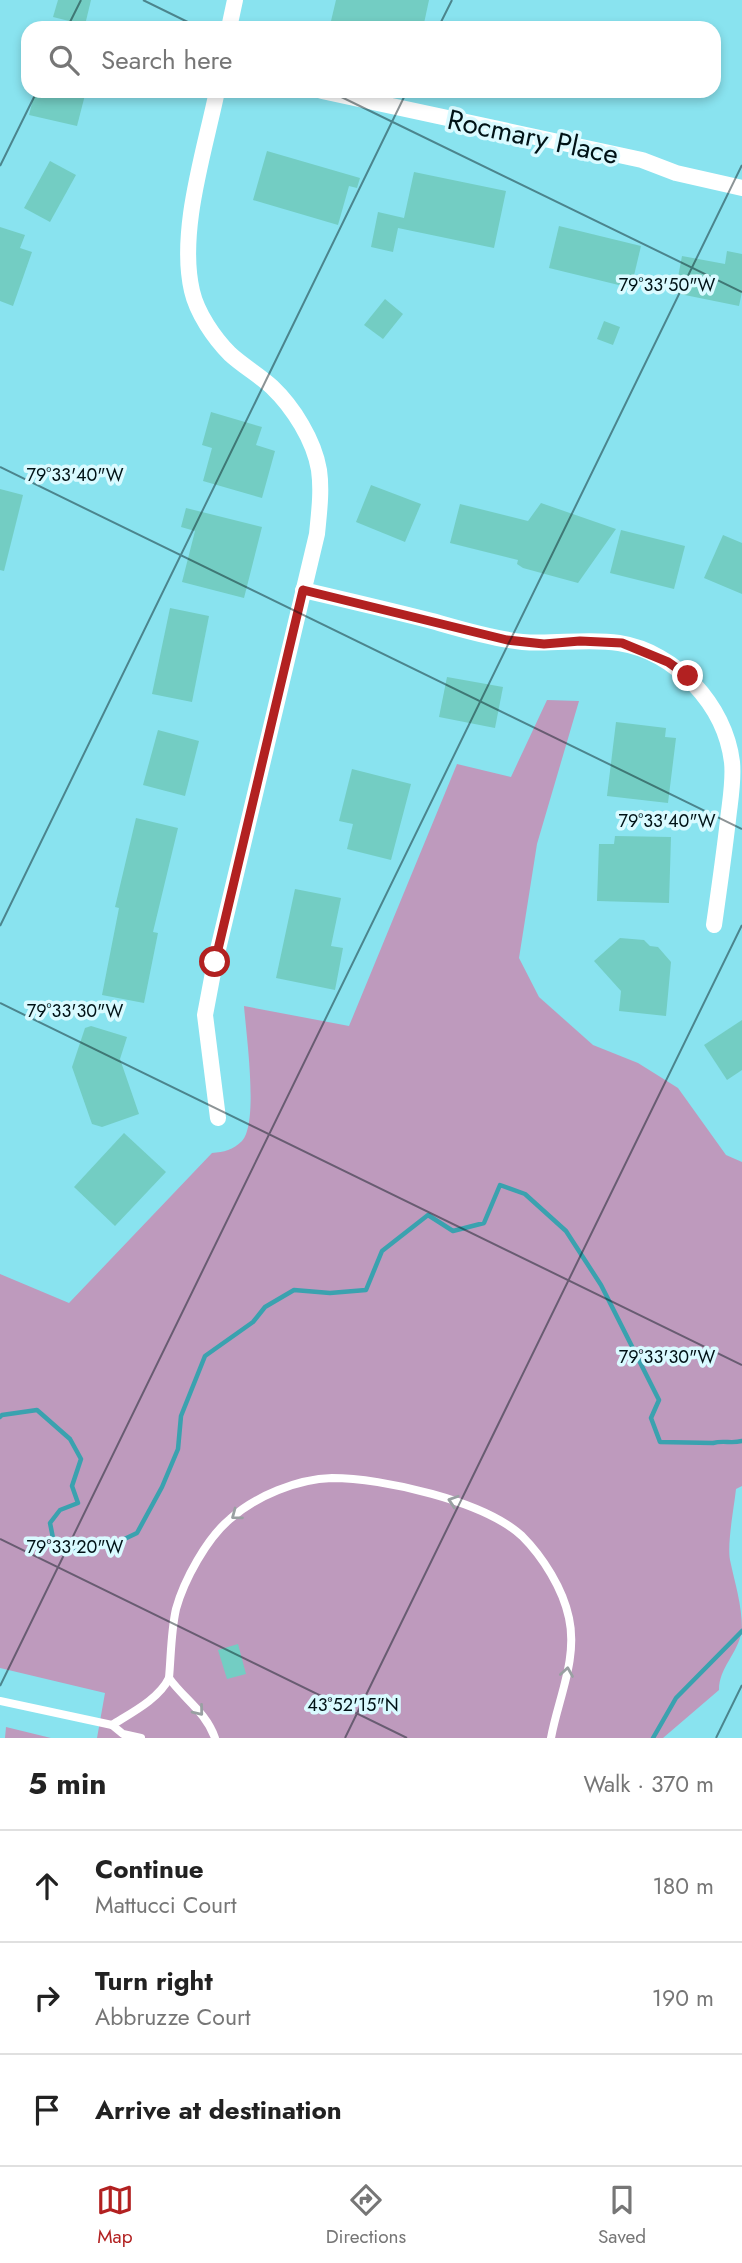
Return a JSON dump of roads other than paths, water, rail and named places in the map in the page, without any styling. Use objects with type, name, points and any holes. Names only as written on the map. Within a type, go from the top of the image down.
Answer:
[{"type":"street","points":[[230,21],[235,0]]},
{"type":"street","points":[[216,98],[190,222],[188,272],[192,293],[201,314],[229,353],[271,386],[285,401],[311,446],[318,469],[320,499],[317,534],[215,962],[205,1015],[218,1118]]},
{"type":"street","name":"Rocmary Place","points":[[354,98],[642,160],[676,173],[742,188]]},
{"type":"street","points":[[303,590],[507,640],[544,644],[580,641],[622,643],[668,662],[688,676],[722,728],[732,762],[725,855],[714,925]]},
{"type":"lane","points":[[112,1725],[165,1687],[169,1678],[176,1609],[204,1550],[229,1519],[257,1500],[296,1484],[331,1478],[376,1482],[446,1498],[484,1512],[521,1535],[545,1564],[569,1619],[570,1644],[564,1690],[551,1738]]},
{"type":"lane","points":[[169,1678],[198,1708],[215,1738]]},
{"type":"lane","points":[[0,1700],[112,1725],[123,1734],[141,1738]]},
{"type":"waterway","points":[[0,1417],[37,1410],[70,1439],[81,1459],[72,1486],[78,1503],[60,1510],[50,1523],[54,1543],[77,1549],[114,1544],[137,1533],[162,1487],[178,1449],[181,1416],[205,1356],[253,1322],[265,1307],[294,1290],[330,1293],[366,1290],[382,1251],[428,1215],[453,1231],[484,1223],[500,1185],[525,1194],[566,1231],[601,1285],[659,1400],[651,1418],[660,1442],[742,1441]]},
{"type":"waterway","points":[[653,1738],[676,1698],[742,1631]]}]
